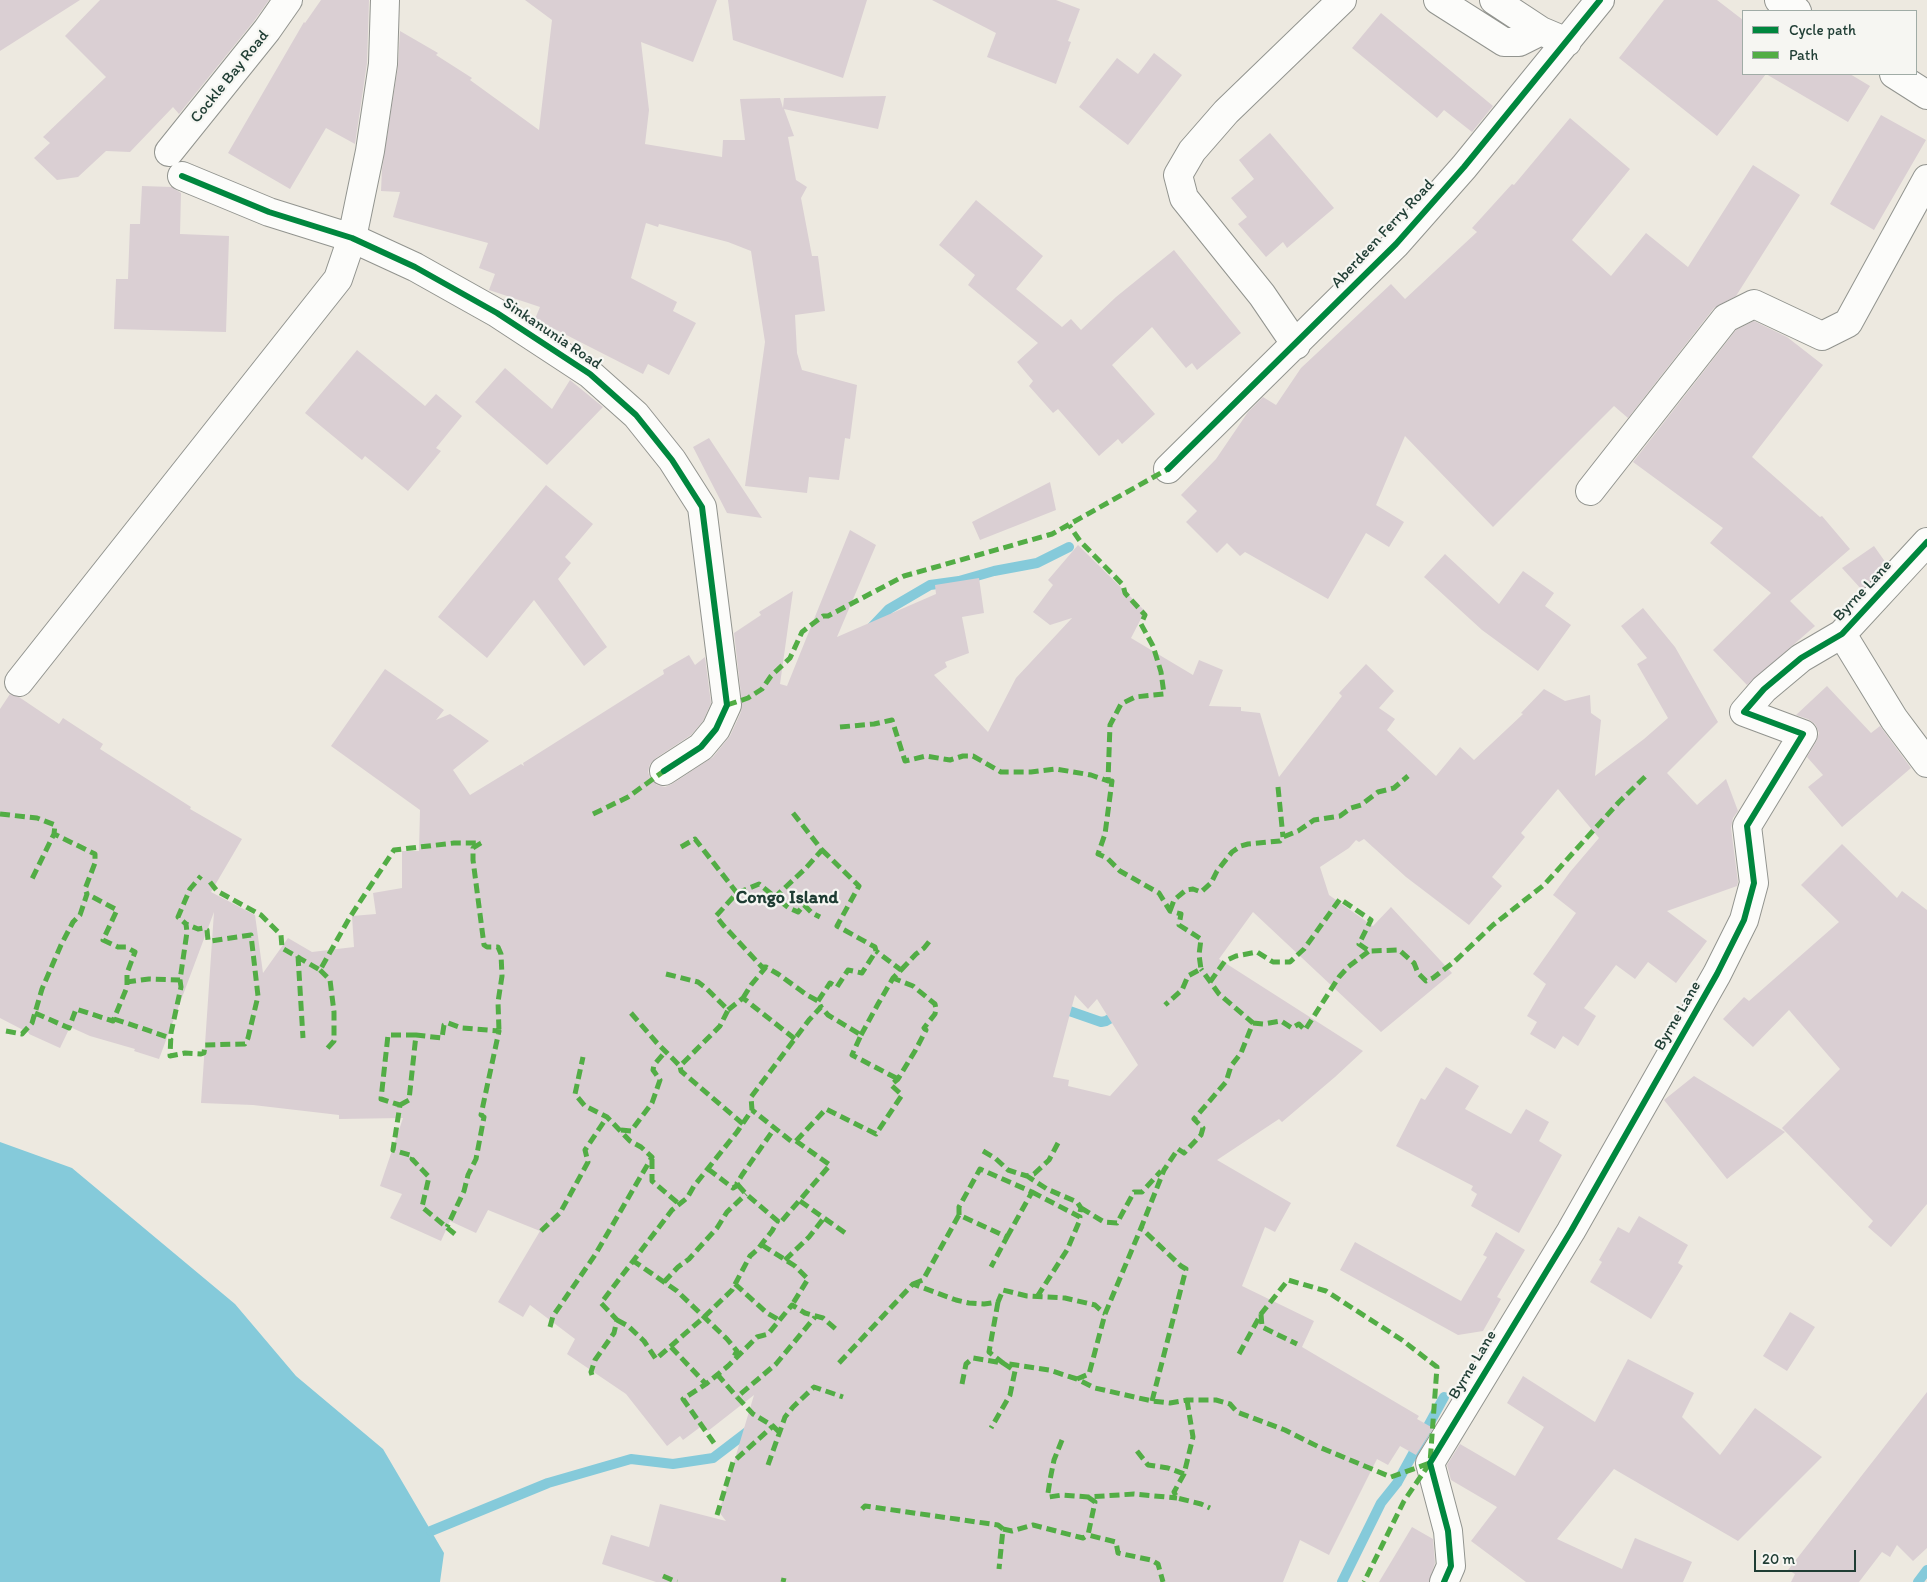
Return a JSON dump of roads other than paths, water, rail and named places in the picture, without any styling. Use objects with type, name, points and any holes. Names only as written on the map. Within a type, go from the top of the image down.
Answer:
[{"type":"street","name":"Cockle Bay Road","points":[[175,164],[288,0]]},
{"type":"street","points":[[19,682],[338,279],[352,238],[370,151],[383,64],[385,0]]},
{"type":"street","points":[[1296,345],[1262,295],[1184,198],[1178,174],[1192,152],[1226,112],[1342,0]]},
{"type":"street","points":[[1438,0],[1504,42],[1519,42],[1541,30]]},
{"type":"street","points":[[1494,0],[1541,30],[1567,42]]},
{"type":"street","name":"Aberdeen Ferry Road","points":[[1168,470],[1396,244],[1464,167],[1600,0]]},
{"type":"street","points":[[1779,0],[1795,10]]},
{"type":"street","points":[[1896,75],[1927,94]]},
{"type":"street","name":"Sinkanunia Road","points":[[175,164],[270,212],[352,238],[415,267],[497,313],[590,374],[636,415],[672,460],[702,507],[727,705],[716,729],[701,747],[664,771]]},
{"type":"street","points":[[1590,492],[1726,318],[1754,304],[1822,336],[1848,322],[1927,179]]},
{"type":"street","name":"Byrne Lane","points":[[1444,1582],[1452,1566],[1448,1531],[1430,1463],[1571,1231],[1717,974],[1744,920],[1754,883],[1748,826],[1803,734],[1744,712],[1764,689],[1801,658],[1842,634],[1927,542]]},
{"type":"street","points":[[1842,634],[1894,719],[1927,764]]},
{"type":"water","points":[[0,1142],[72,1168],[235,1304],[296,1376],[383,1449],[444,1553],[440,1582],[0,1582]]},
{"type":"waterway","points":[[871,628],[889,609],[930,585],[959,581],[994,571],[1037,563],[1069,547]]},
{"type":"waterway","points":[[1058,1007],[1101,1022],[1121,1012]]},
{"type":"waterway","points":[[1342,1582],[1381,1503],[1397,1483],[1444,1397]]},
{"type":"waterway","points":[[431,1531],[548,1483],[631,1459],[673,1464],[713,1458],[751,1429]]},
{"type":"waterway","points":[[1918,1582],[1927,1570]]},
{"type":"district","name":"Congo Island","points":[[787,898]]}]
